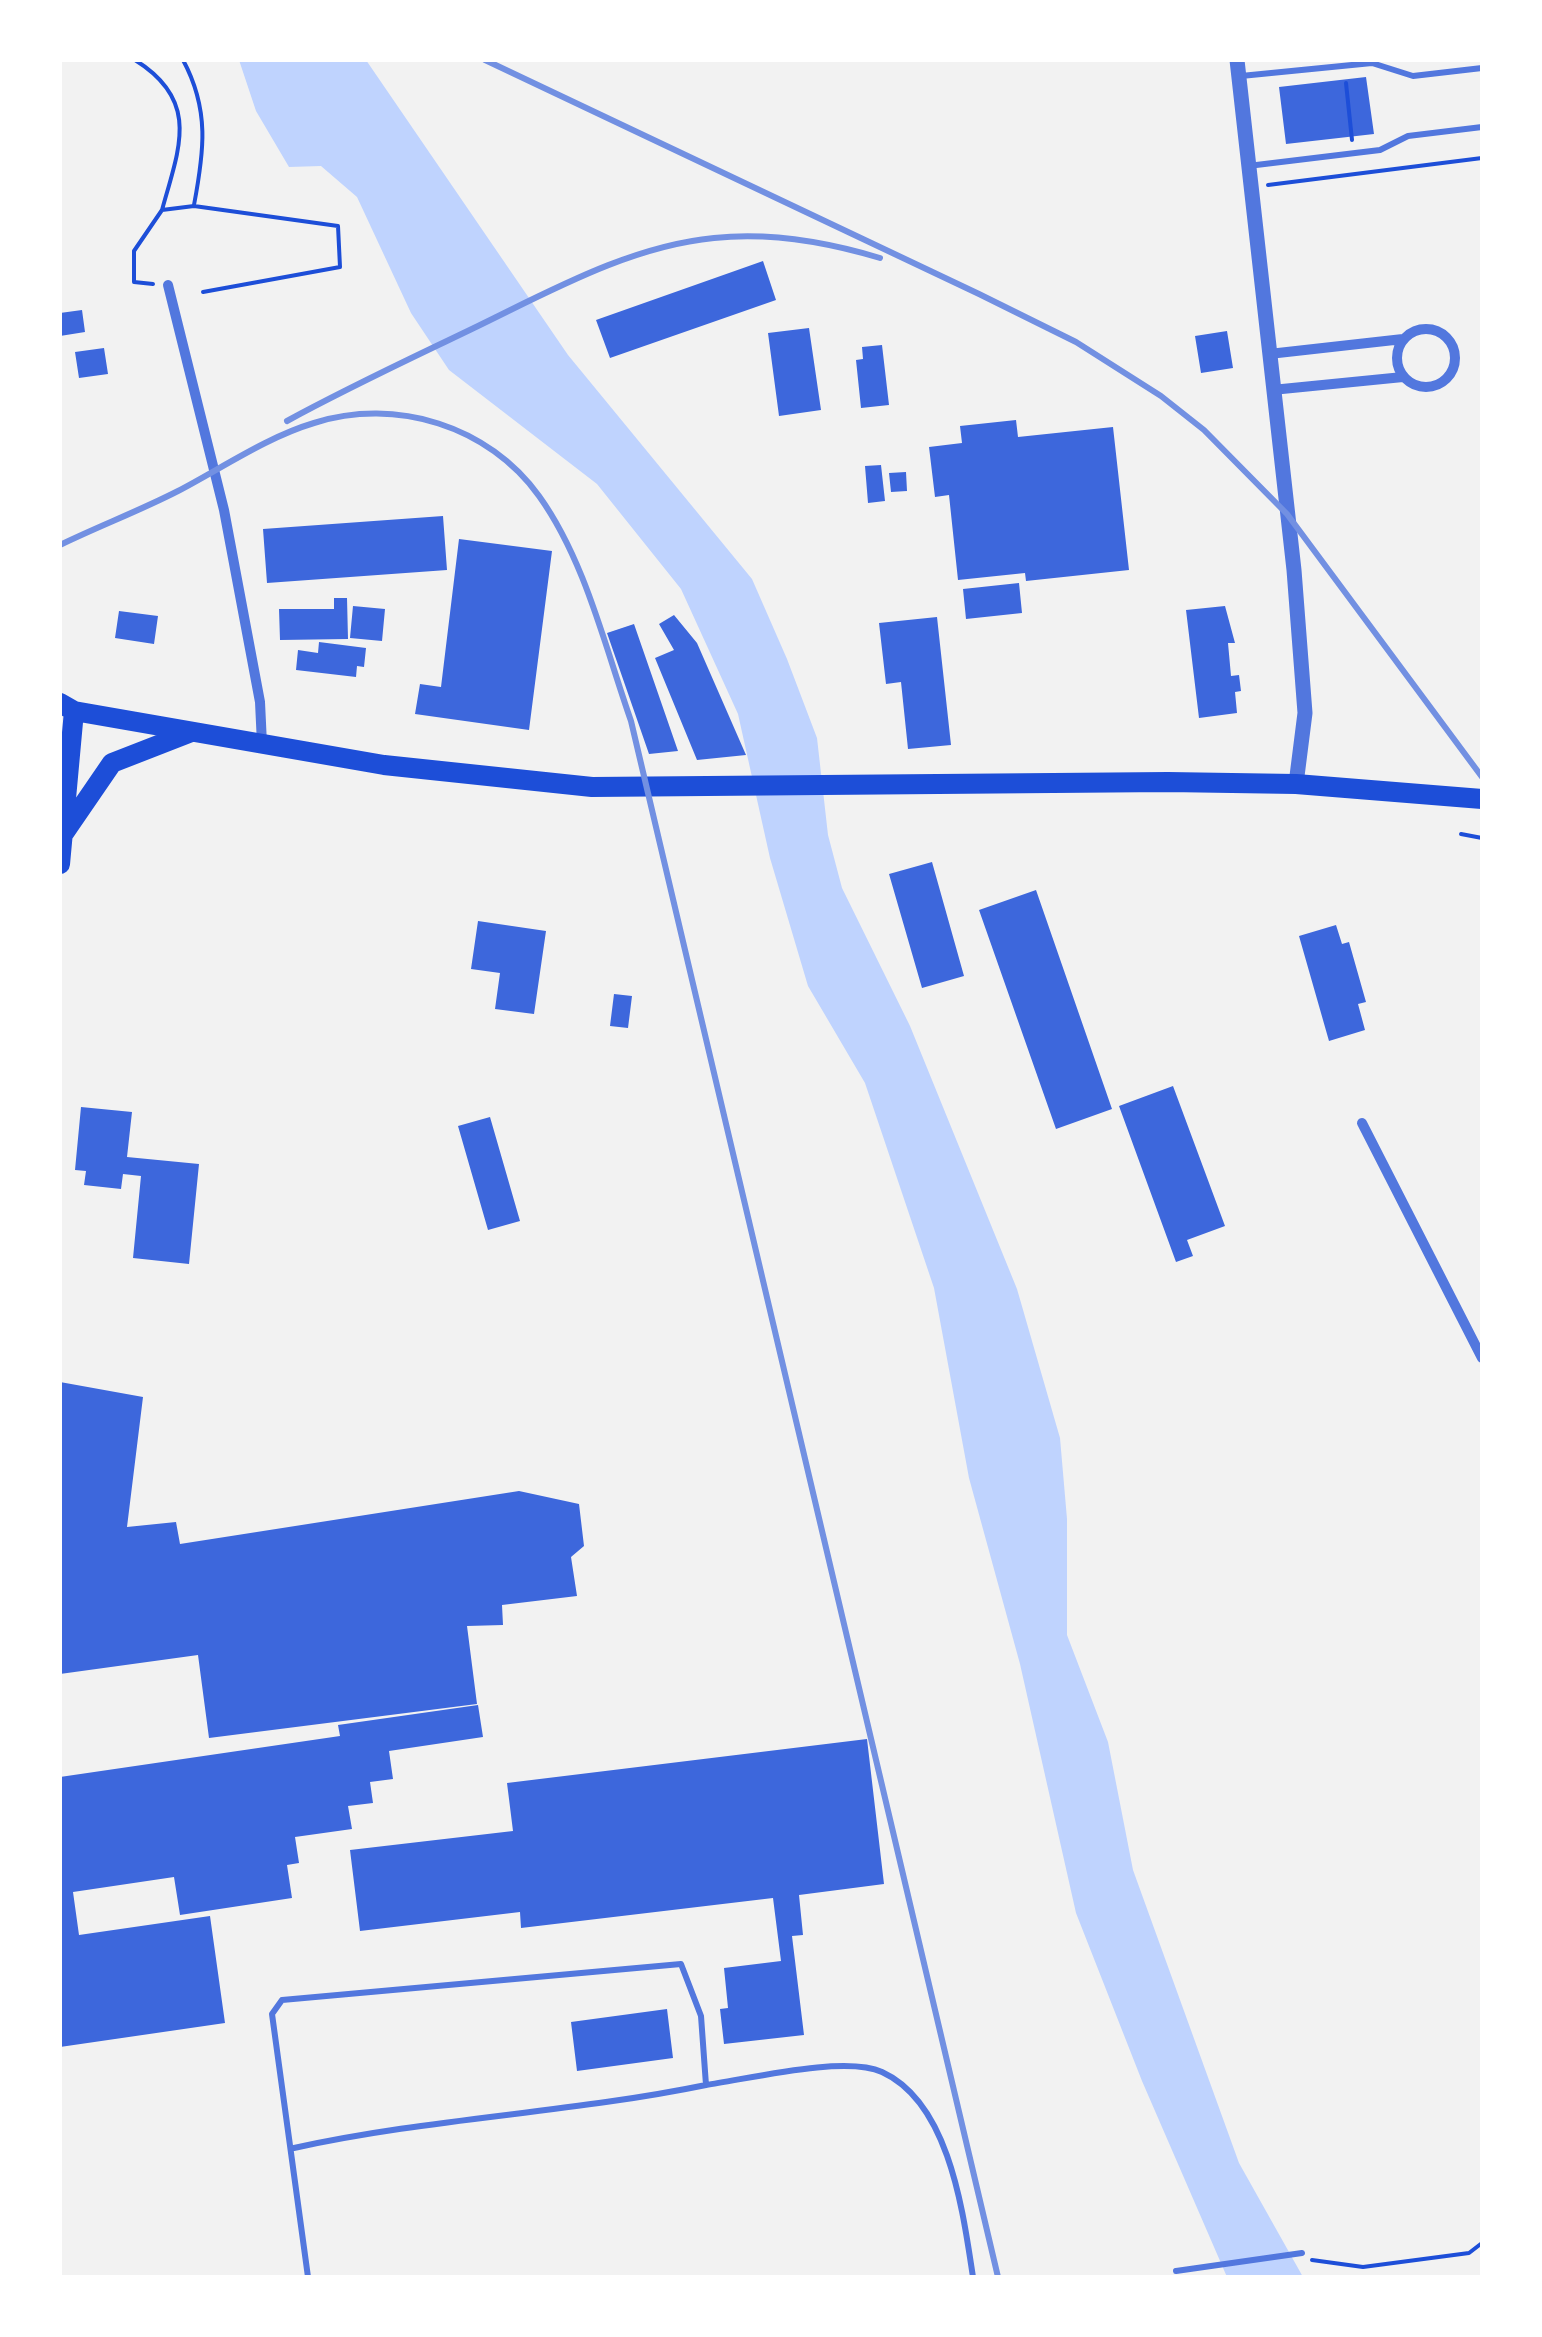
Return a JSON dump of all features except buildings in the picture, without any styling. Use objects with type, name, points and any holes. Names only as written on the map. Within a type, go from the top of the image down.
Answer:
[{"type":"main road","points":[[60,864],[65,710],[262,746],[527,783],[648,789],[884,784],[1296,784],[1482,798]]},
{"type":"main road","points":[[64,833],[112,762],[189,733]]},
{"type":"street","points":[[1238,68],[1294,570],[1305,713],[1296,784]]},
{"type":"street","points":[[168,285],[224,510],[260,702],[262,746]]},
{"type":"street","points":[[1272,390],[1403,377],[1419,387],[1438,386],[1452,374],[1456,356],[1448,338],[1431,329],[1411,332],[1396,358],[1403,377]]},
{"type":"street","points":[[1269,354],[1404,339]]},
{"type":"street","points":[[1362,1122],[1482,1358]]},
{"type":"lane","points":[[1238,68],[1372,63],[1413,76],[1482,68]]},
{"type":"lane","points":[[1248,166],[1380,150],[1408,136],[1482,127]]},
{"type":"lane","points":[[308,2277],[294,2148],[272,2014],[282,2000],[682,1964],[700,2016],[706,2085]]},
{"type":"lane","points":[[294,2148],[848,2066],[882,2072],[917,2100],[941,2140],[956,2183],[973,2277]]},
{"type":"lane","points":[[1176,2271],[1302,2252]]},
{"type":"path","points":[[135,60],[169,90],[181,125],[177,162],[162,210],[134,251],[134,282],[168,285]]},
{"type":"path","points":[[183,60],[202,105],[205,132],[194,206]]},
{"type":"path","points":[[1346,83],[1352,140]]},
{"type":"path","points":[[1250,187],[1482,158]]},
{"type":"path","points":[[162,210],[194,206],[338,226],[342,237],[340,267],[203,292]]},
{"type":"path","points":[[1461,834],[1482,838]]},
{"type":"path","points":[[1302,2252],[1311,2260],[1363,2267],[1469,2253],[1482,2243]]},
{"type":"water","points":[[239,60],[366,60],[568,355],[752,579],[817,738],[828,835],[842,888],[910,1026],[1017,1289],[1060,1438],[1067,1519],[1067,1635],[1108,1742],[1133,1870],[1239,2163],[1303,2277],[1227,2277],[1142,2081],[1076,1913],[1020,1664],[969,1478],[934,1288],[865,1083],[808,986],[770,858],[738,714],[681,589],[597,484],[449,370],[411,313],[357,197],[321,166],[289,167],[256,111]]},
{"type":"railway","points":[[485,60],[1076,342],[1161,396],[1204,430],[1287,514],[1482,777]]},
{"type":"railway","points":[[287,421],[563,284],[653,250],[714,238],[756,236],[819,243],[880,258]]},
{"type":"railway","points":[[60,545],[163,498],[296,429],[345,416],[377,414],[408,416],[438,424],[494,451],[539,496],[555,521],[581,576],[631,721],[998,2277]]}]
